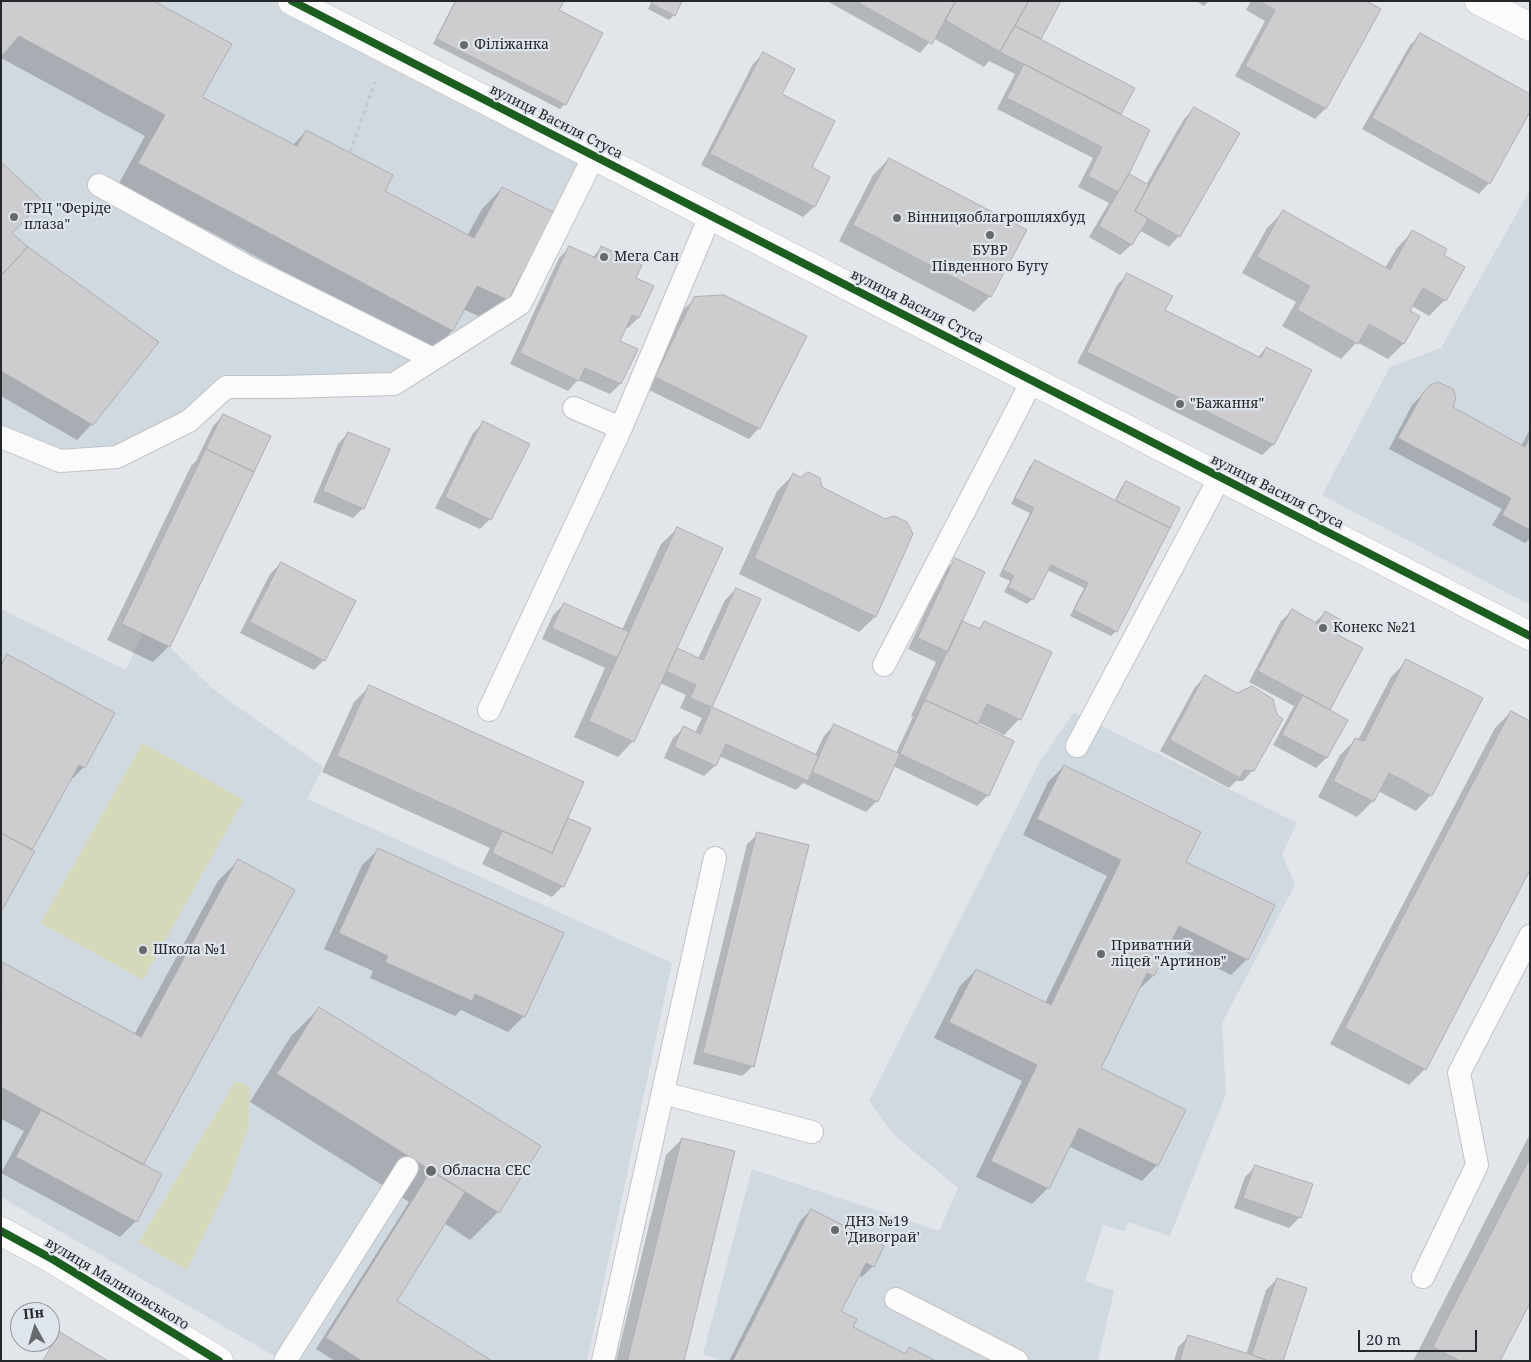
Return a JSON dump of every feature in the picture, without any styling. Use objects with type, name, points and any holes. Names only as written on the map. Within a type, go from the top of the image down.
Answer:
[{"type":"street","name":"вулиця Василя Стуса","points":[[292,1],[1530,636]]},
{"type":"street","points":[[1479,1],[1530,27]]},
{"type":"street","name":"вулиця Малиновського","points":[[1,1230],[54,1260],[219,1361]]},
{"type":"lane","points":[[1,437],[60,461],[117,457],[189,420],[226,387],[283,388],[394,384],[520,304],[594,156]]},
{"type":"lane","points":[[99,185],[244,265],[433,358]]},
{"type":"lane","points":[[489,710],[620,428],[710,216]]},
{"type":"lane","points":[[884,666],[1032,381]]},
{"type":"lane","points":[[574,408],[620,428]]},
{"type":"lane","points":[[1076,746],[1220,477]]},
{"type":"lane","points":[[604,1361],[715,858]]},
{"type":"lane","points":[[1423,1277],[1477,1165],[1459,1073],[1530,936]]},
{"type":"lane","points":[[663,1093],[812,1132]]},
{"type":"lane","points":[[285,1361],[407,1168]]},
{"type":"lane","points":[[896,1299],[1017,1361]]},
{"type":"path","points":[[350,152],[387,50]]},
{"type":"shaded area","points":[[1,1],[292,1],[594,156],[520,304],[394,384],[226,387],[117,457],[60,461],[1,432]]},
{"type":"shaded area","points":[[1530,190],[1530,605],[1322,495],[1390,367],[1441,348]]},
{"type":"shaded area","points":[[1,609],[126,670],[142,634],[170,647],[213,689],[323,767],[307,799],[672,963],[587,1361],[283,1361],[1,1197]]},
{"type":"shaded area","name":"Приватний ліцей \"Артинов\"","points":[[1074,712],[1297,823],[1282,854],[1295,885],[1222,1023],[1226,1094],[1170,1236],[1128,1222],[1124,1231],[1103,1225],[1085,1281],[1114,1291],[1098,1361],[718,1361],[718,1359],[703,1354],[752,1169],[939,1231],[958,1188],[894,1135],[869,1101],[1040,761]]},
{"type":"green space","points":[[143,743],[244,800],[143,980],[41,923]]},
{"type":"green space","points":[[236,1081],[250,1087],[249,1126],[229,1184],[187,1270],[139,1242]]},
{"type":"building","points":[[1,1],[154,1],[232,44],[202,97],[297,146],[306,130],[393,175],[385,191],[474,238],[502,187],[555,213],[508,300],[477,286],[453,331],[138,163],[165,115],[19,36],[1,57]]},
{"type":"building","points":[[456,1],[564,1],[559,10],[603,33],[566,105],[437,39]]},
{"type":"building","points":[[653,1],[682,1],[675,16],[652,4]]},
{"type":"building","points":[[856,1],[956,1],[932,44]]},
{"type":"building","points":[[956,1],[1029,1],[1000,52],[945,20]]},
{"type":"building","points":[[1029,1],[1061,1],[1041,39],[1015,26]]},
{"type":"building","points":[[1259,1],[1366,1],[1381,9],[1326,109],[1245,66],[1275,10]]},
{"type":"building","points":[[1015,26],[1135,88],[1121,114],[1000,52]]},
{"type":"building","points":[[1420,33],[1530,94],[1530,112],[1490,184],[1372,118]]},
{"type":"building","points":[[763,52],[795,69],[782,94],[835,121],[812,167],[830,177],[815,207],[710,154]]},
{"type":"building","points":[[1024,64],[1150,130],[1129,174],[1118,192],[1088,176],[1102,147],[1007,98]]},
{"type":"building","points":[[1194,107],[1240,133],[1180,237],[1135,211]]},
{"type":"building","points":[[889,158],[1027,230],[991,297],[853,225]]},
{"type":"building","name":"ТРЦ \"Феріде плаза\"","points":[[1,162],[43,201],[12,233],[28,247],[1,276]]},
{"type":"building","points":[[1129,174],[1149,185],[1135,211],[1148,219],[1132,245],[1099,226]]},
{"type":"building","points":[[1283,210],[1390,270],[1412,230],[1447,249],[1444,255],[1465,267],[1446,301],[1423,288],[1410,311],[1420,316],[1404,344],[1369,324],[1358,344],[1297,310],[1310,286],[1257,257]]},
{"type":"building","points":[[569,246],[596,258],[601,246],[642,265],[636,278],[654,286],[639,318],[632,315],[620,341],[638,349],[621,384],[585,368],[579,381],[520,353]]},
{"type":"building","points":[[28,247],[159,342],[93,425],[1,371],[1,276]]},
{"type":"building","points":[[1127,273],[1173,296],[1165,310],[1261,358],[1266,347],[1312,370],[1274,445],[1087,352]]},
{"type":"building","points":[[724,295],[807,336],[760,429],[655,377],[694,297]]},
{"type":"building","points":[[1438,382],[1453,389],[1456,397],[1453,407],[1525,447],[1530,437],[1530,530],[1502,515],[1511,498],[1398,438],[1423,393],[1429,386]]},
{"type":"building","points":[[223,414],[271,436],[254,472],[206,449]]},
{"type":"building","points":[[483,421],[530,444],[491,520],[445,497]]},
{"type":"building","points":[[348,432],[390,449],[364,509],[323,491]]},
{"type":"building","points":[[206,449],[254,472],[170,647],[122,624]]},
{"type":"building","points":[[1035,460],[1170,528],[1117,632],[1074,610],[1088,583],[1051,565],[1033,600],[1008,587],[1014,576],[1003,570],[1034,508],[1015,498]]},
{"type":"building","points":[[808,472],[820,478],[822,487],[885,519],[894,516],[907,522],[913,534],[876,617],[754,558],[793,473],[800,477]]},
{"type":"building","points":[[1126,481],[1180,508],[1170,528],[1116,501]]},
{"type":"building","points":[[677,527],[723,548],[634,742],[589,721]]},
{"type":"building","points":[[955,558],[985,572],[948,652],[918,638]]},
{"type":"building","points":[[281,562],[356,601],[325,661],[250,622]]},
{"type":"building","points":[[736,588],[761,599],[712,707],[690,698],[696,685],[666,671],[677,648],[703,660]]},
{"type":"building","points":[[564,603],[629,632],[617,658],[552,628]]},
{"type":"building","points":[[1292,609],[1318,624],[1325,611],[1345,622],[1338,635],[1363,648],[1330,710],[1258,671]]},
{"type":"building","points":[[962,621],[980,629],[984,621],[1052,652],[1021,720],[987,704],[978,724],[925,700]]},
{"type":"building","points":[[7,654],[115,713],[85,768],[79,765],[32,850],[1,833],[1,666]]},
{"type":"building","points":[[1406,659],[1483,698],[1432,796],[1389,773],[1374,802],[1333,781],[1355,738],[1364,741]]},
{"type":"building","points":[[1205,675],[1237,693],[1252,686],[1273,699],[1277,715],[1283,719],[1254,771],[1244,770],[1240,778],[1170,740]]},
{"type":"building","points":[[369,685],[584,782],[552,853],[337,756]]},
{"type":"building","points":[[1303,695],[1348,720],[1327,758],[1282,735]]},
{"type":"building","points":[[925,700],[1014,741],[989,796],[900,754]]},
{"type":"building","points":[[712,707],[819,756],[808,781],[726,744],[716,766],[674,747],[683,726],[700,734]]},
{"type":"building","points":[[1511,711],[1530,721],[1530,870],[1426,1070],[1345,1028]]},
{"type":"building","points":[[834,724],[900,754],[878,802],[812,772]]},
{"type":"building","points":[[1064,765],[1201,832],[1186,862],[1275,905],[1248,960],[1179,926],[1154,976],[1147,973],[1101,1068],[1186,1110],[1158,1166],[1079,1128],[1049,1189],[991,1161],[1037,1065],[949,1022],[976,969],[1051,1005],[1121,860],[1037,819]]},
{"type":"building","points":[[568,818],[591,828],[564,887],[492,853],[502,831],[552,853]]},
{"type":"building","points":[[757,832],[809,845],[754,1067],[703,1053]]},
{"type":"building","points":[[1,833],[35,851],[1,912]]},
{"type":"building","points":[[378,848],[564,933],[525,1017],[475,994],[472,1001],[385,962],[388,956],[339,933]]},
{"type":"building","points":[[238,859],[295,890],[143,1165],[1,1087],[2,962],[141,1037]]},
{"type":"building","points":[[319,1007],[541,1146],[499,1213],[277,1074]]},
{"type":"building","points":[[41,1110],[162,1174],[137,1222],[16,1157]]},
{"type":"building","points":[[682,1138],[735,1151],[684,1361],[630,1361],[628,1360]]},
{"type":"building","points":[[1530,1158],[1530,1303],[1500,1361],[1460,1361],[1433,1347]]},
{"type":"building","points":[[1255,1165],[1313,1184],[1301,1218],[1243,1198]]},
{"type":"building","points":[[431,1171],[465,1192],[397,1301],[492,1361],[362,1361],[326,1338]]},
{"type":"building","points":[[811,1209],[884,1246],[874,1267],[866,1263],[841,1311],[857,1319],[853,1327],[906,1354],[909,1347],[936,1361],[733,1361]]},
{"type":"building","points":[[1277,1278],[1307,1288],[1283,1361],[1269,1361],[1252,1355]]},
{"type":"building","points":[[60,1332],[108,1361],[43,1361],[48,1352],[60,1352]]},
{"type":"building","points":[[1188,1335],[1252,1355],[1269,1361],[1180,1361]]},
{"type":"cycle path","points":[[292,1],[1530,636]]},
{"type":"cycle path","points":[[1,1231],[54,1260],[219,1361]]},
{"type":"place","name":"Філіжанка","points":[[464,45]]},
{"type":"place","name":"ТРЦ \"Феріде плаза\"","points":[[14,217]]},
{"type":"place","name":"Вінницяоблагрошляхбуд","points":[[897,218]]},
{"type":"place","name":"БУВР Південного Бугу","points":[[990,235]]},
{"type":"place","name":"Мега Сан","points":[[604,257]]},
{"type":"place","name":"\"Бажання\"","points":[[1180,404]]},
{"type":"place","name":"Конекс №21","points":[[1323,628]]},
{"type":"place","name":"Школа №1","points":[[143,950]]},
{"type":"place","name":"Приватний ліцей \"Артинов\"","points":[[1101,954]]},
{"type":"place","name":"Обласна СЕС","points":[[431,1171]]},
{"type":"place","name":"ДНЗ №19 'Дивограй'","points":[[835,1230]]}]
